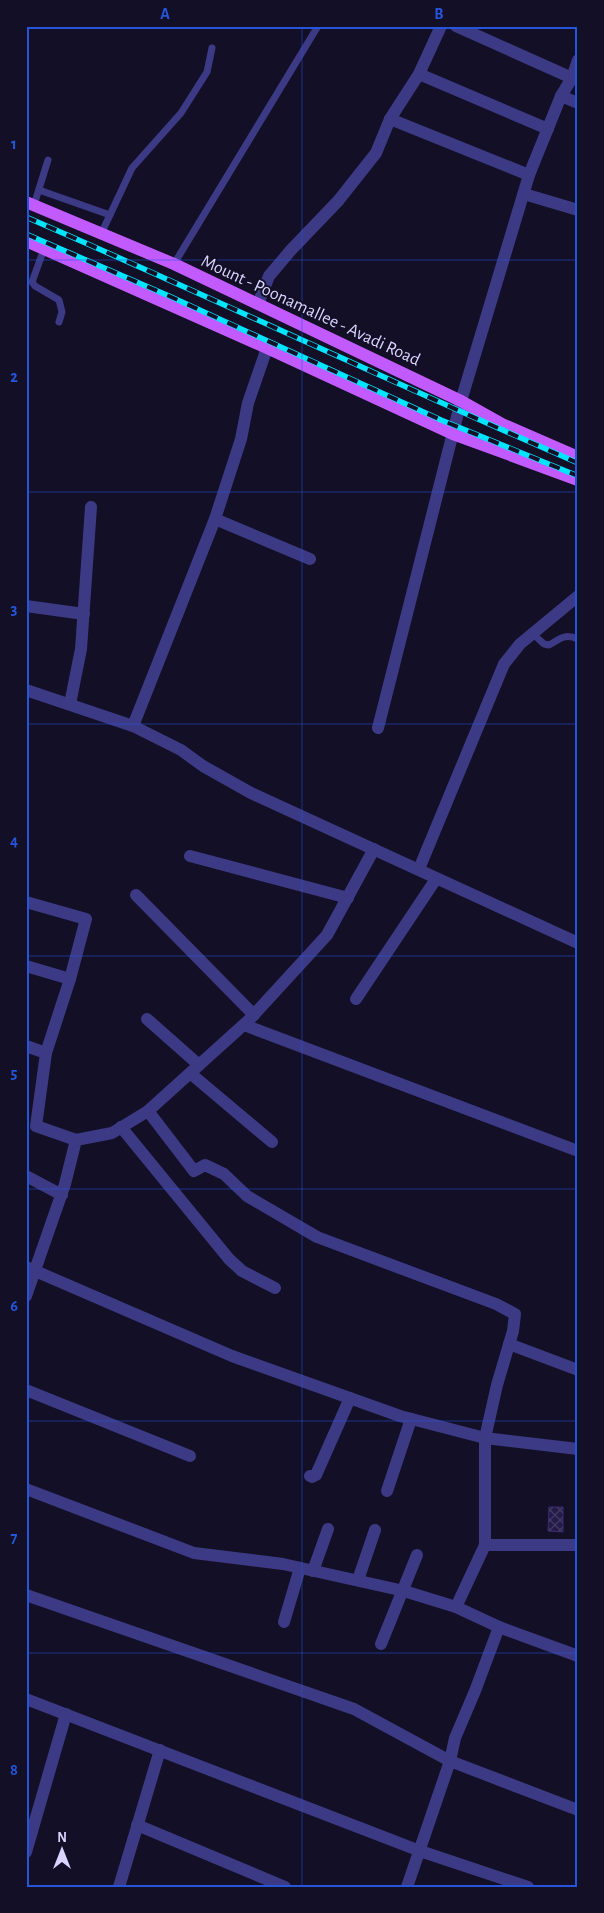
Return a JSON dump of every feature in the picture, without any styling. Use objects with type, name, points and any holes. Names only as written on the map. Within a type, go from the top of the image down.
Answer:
[{"type":"main road","name":"Mount - Poonamallee - Avadi Road","points":[[30,204],[174,264],[461,401],[502,424],[578,457]]},
{"type":"main road","points":[[26,241],[267,348],[453,434],[578,480]]},
{"type":"street","points":[[258,304],[269,276],[338,201],[376,153],[390,119],[419,74],[441,26]]},
{"type":"street","points":[[456,26],[572,78]]},
{"type":"street","points":[[378,728],[461,401],[529,175],[561,96],[572,78],[578,60]]},
{"type":"street","points":[[419,74],[548,129]]},
{"type":"street","points":[[561,96],[578,103]]},
{"type":"street","points":[[390,119],[529,175]]},
{"type":"street","points":[[524,194],[578,210]]},
{"type":"street","points":[[133,726],[215,519],[241,439],[248,403],[267,348]]},
{"type":"street","points":[[70,704],[79,668],[91,507]]},
{"type":"street","points":[[215,519],[310,559]]},
{"type":"street","points":[[420,870],[504,664],[520,644],[578,596]]},
{"type":"street","points":[[26,606],[84,614]]},
{"type":"street","points":[[26,690],[133,726],[182,750],[203,766],[250,793],[578,943]]},
{"type":"street","points":[[26,902],[86,919],[70,979],[46,1053],[31,1124],[76,1140],[112,1133],[148,1111],[244,1025],[327,935],[374,849]]},
{"type":"street","points":[[190,856],[348,898]]},
{"type":"street","points":[[356,999],[436,879]]},
{"type":"street","points":[[136,895],[254,1015]]},
{"type":"street","points":[[26,966],[70,979]]},
{"type":"street","points":[[147,1019],[195,1069],[272,1142]]},
{"type":"street","points":[[244,1025],[578,1151]]},
{"type":"street","points":[[26,1046],[46,1053]]},
{"type":"street","points":[[148,1111],[194,1171],[205,1165],[224,1174],[246,1196],[317,1237],[496,1304],[515,1314],[513,1331],[496,1385],[485,1438],[486,1545],[456,1607]]},
{"type":"street","points":[[121,1127],[229,1259],[242,1271],[275,1288]]},
{"type":"street","points":[[26,1296],[31,1269],[62,1195],[76,1140]]},
{"type":"street","points":[[26,1176],[62,1195]]},
{"type":"street","points":[[31,1269],[232,1356],[411,1419],[485,1438],[578,1449]]},
{"type":"street","points":[[509,1344],[578,1370]]},
{"type":"street","points":[[26,1390],[190,1456]]},
{"type":"street","points":[[310,1476],[316,1476],[350,1398]]},
{"type":"street","points":[[387,1491],[411,1419]]},
{"type":"street","points":[[26,1489],[194,1553],[300,1568],[404,1591],[456,1607],[498,1627],[578,1656]]},
{"type":"street","points":[[313,1571],[328,1529]]},
{"type":"street","points":[[358,1580],[375,1530]]},
{"type":"street","points":[[486,1545],[578,1545]]},
{"type":"street","points":[[381,1644],[417,1555]]},
{"type":"street","points":[[284,1622],[300,1568]]},
{"type":"street","points":[[26,1595],[354,1709],[450,1761],[578,1810]]},
{"type":"street","points":[[407,1887],[450,1761],[455,1738],[476,1691],[498,1627]]},
{"type":"street","points":[[26,1699],[420,1851],[528,1887]]},
{"type":"street","points":[[26,1852],[66,1714]]},
{"type":"street","points":[[119,1887],[160,1750]]},
{"type":"street","points":[[137,1825],[285,1887]]},
{"type":"lane","points":[[174,264],[318,26]]},
{"type":"lane","points":[[101,234],[132,168],[181,113],[207,72],[212,48]]},
{"type":"lane","points":[[30,204],[39,190],[48,160]]},
{"type":"lane","points":[[39,190],[110,215]]},
{"type":"lane","points":[[44,249],[32,282],[35,286],[59,300],[62,312],[59,322]]},
{"type":"lane","points":[[533,634],[544,644],[549,645],[564,636],[578,639]]},
{"type":"building","points":[[549,1507],[563,1507],[563,1532],[548,1531]]},
{"type":"railway","points":[[26,217],[578,463]]},
{"type":"railway","points":[[26,234],[169,296],[441,420],[578,476]]}]
